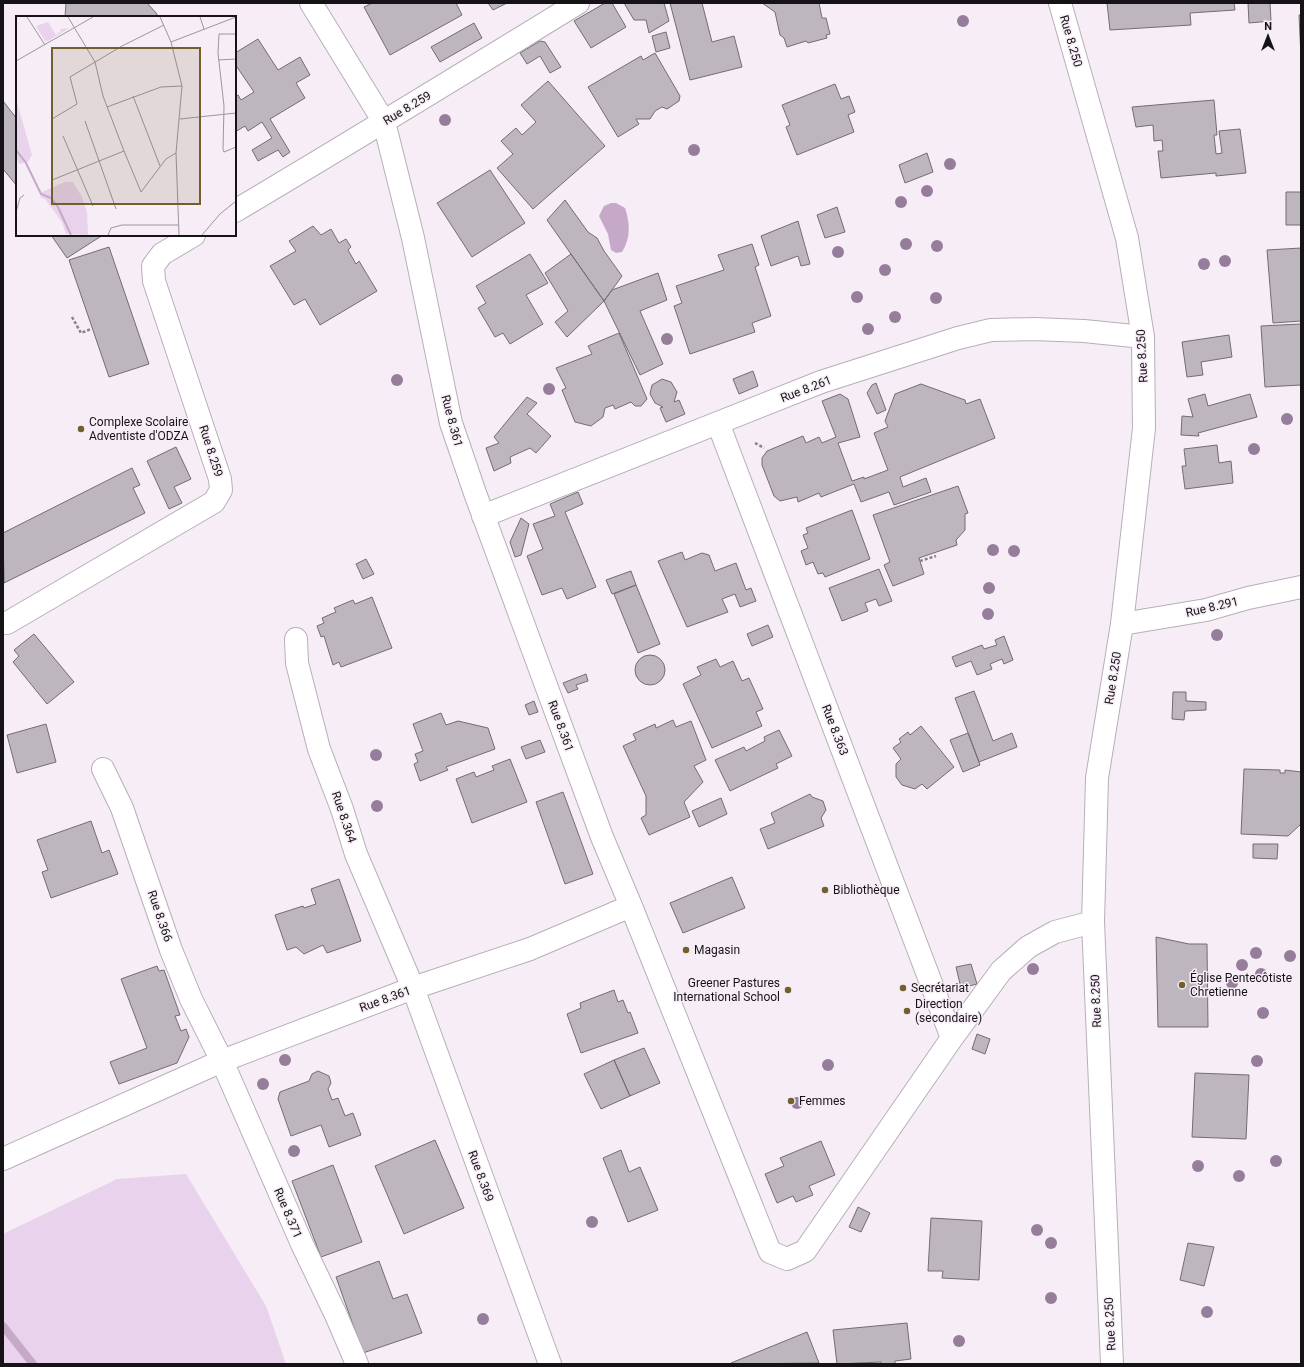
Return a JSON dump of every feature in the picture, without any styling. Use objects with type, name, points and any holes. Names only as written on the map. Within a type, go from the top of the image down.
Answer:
[{"type":"street","name":"Rue 8.361","points":[[3,1159],[222,1061],[413,988],[530,949],[631,906],[602,837],[483,516],[451,423],[413,238],[384,122],[311,3]]},
{"type":"street","name":"Rue 8.259","points":[[236,210],[578,3]]},
{"type":"street","name":"Rue 8.250","points":[[1060,3],[1126,238],[1143,337],[1144,428],[1122,624],[1096,778],[1093,922],[1112,1364]]},
{"type":"street","name":"Rue 8.259","points":[[7,623],[214,502],[221,490],[220,479],[154,281],[153,266],[162,254],[192,236]]},
{"type":"street","name":"Rue 8.261","points":[[483,516],[821,382],[958,338],[991,330],[1034,329],[1084,330],[1143,337]]},
{"type":"street","name":"Rue 8.363","points":[[718,423],[952,1038]]},
{"type":"street","name":"Rue 8.291","points":[[1122,624],[1206,610],[1248,598],[1301,587]]},
{"type":"street","name":"Rue 8.364","points":[[296,639],[296,663],[319,749],[342,809],[356,854],[413,988]]},
{"type":"street","name":"Rue 8.366","points":[[102,769],[122,808],[171,950],[188,992],[222,1061]]},
{"type":"street","points":[[631,906],[770,1252],[787,1259],[805,1251],[952,1038],[1001,971],[1028,947],[1055,932],[1093,922]]},
{"type":"street","name":"Rue 8.369","points":[[413,988],[550,1364]]},
{"type":"street","name":"Rue 8.371","points":[[222,1061],[302,1244],[357,1364]]},
{"type":"path","points":[[72,317],[81,333],[91,329]]},
{"type":"path","points":[[755,444],[764,448]]},
{"type":"path","points":[[920,561],[936,556]]},
{"type":"shaded area","points":[[611,203],[616,203],[625,208],[629,225],[625,247],[622,252],[616,253],[611,250],[608,234],[599,216],[604,206]]},
{"type":"shaded area","points":[[186,1174],[266,1306],[286,1364],[3,1364],[3,1234],[117,1179]]},
{"type":"building","points":[[66,3],[147,3],[157,14],[157,16],[65,16]]},
{"type":"building","points":[[372,3],[456,3],[462,15],[390,55],[364,7]]},
{"type":"building","points":[[488,3],[507,3],[493,10]]},
{"type":"building","points":[[605,3],[612,3],[626,27],[591,48],[574,21]]},
{"type":"building","points":[[624,3],[664,3],[669,21],[649,33],[646,20],[634,20]]},
{"type":"building","points":[[670,3],[702,3],[712,42],[734,36],[742,67],[690,80]]},
{"type":"building","points":[[762,3],[819,3],[822,18],[826,18],[830,34],[826,35],[827,38],[808,43],[806,41],[787,47],[784,38],[780,35],[775,12]]},
{"type":"building","points":[[1107,3],[1234,3],[1235,10],[1190,13],[1191,25],[1110,30]]},
{"type":"building","points":[[1248,3],[1270,3],[1271,21],[1249,23]]},
{"type":"building","points":[[1299,15],[1301,15],[1301,57]]},
{"type":"building","points":[[474,23],[482,38],[440,62],[431,47]]},
{"type":"building","points":[[666,32],[670,48],[656,52],[652,36]]},
{"type":"building","points":[[258,39],[278,70],[300,57],[310,75],[296,83],[305,98],[270,119],[290,152],[283,157],[278,150],[258,161],[252,150],[272,138],[262,122],[248,131],[245,126],[236,131],[236,96],[238,95],[241,100],[254,92],[236,68],[236,52]]},
{"type":"building","points":[[540,41],[545,42],[561,67],[550,73],[540,56],[527,64],[520,53]]},
{"type":"building","points":[[655,53],[680,96],[679,101],[667,109],[662,107],[655,111],[650,119],[636,119],[639,124],[618,137],[588,87],[641,56],[643,60]]},
{"type":"building","points":[[548,81],[605,146],[533,209],[497,168],[513,154],[501,141],[516,128],[522,135],[536,122],[521,105]]},
{"type":"building","points":[[835,84],[841,99],[849,96],[855,112],[848,115],[854,132],[797,155],[786,127],[790,125],[782,105]]},
{"type":"building","points":[[1214,100],[1217,135],[1214,135],[1216,154],[1222,153],[1219,131],[1240,129],[1246,173],[1216,176],[1216,173],[1161,178],[1158,151],[1163,151],[1162,140],[1154,141],[1153,125],[1136,127],[1132,107]]},
{"type":"building","points":[[3,101],[16,118],[16,185],[3,169]]},
{"type":"building","points":[[927,153],[933,172],[905,183],[899,165]]},
{"type":"building","points":[[490,170],[525,223],[472,257],[437,203]]},
{"type":"building","points":[[1286,192],[1301,192],[1301,225],[1286,225]]},
{"type":"building","points":[[565,200],[588,232],[597,238],[604,251],[622,276],[604,301],[547,220]]},
{"type":"building","points":[[837,207],[845,232],[825,238],[817,215]]},
{"type":"building","points":[[798,221],[810,264],[801,266],[798,256],[771,266],[761,236]]},
{"type":"building","points":[[313,226],[321,235],[331,229],[339,243],[346,239],[351,247],[348,250],[356,264],[359,261],[377,291],[320,325],[305,299],[294,305],[270,266],[296,251],[289,241]]},
{"type":"building","points":[[52,236],[101,236],[67,258]]},
{"type":"building","points":[[752,244],[759,265],[755,267],[771,316],[752,323],[755,332],[690,354],[674,306],[682,303],[676,286],[724,270],[718,255]]},
{"type":"building","points":[[109,247],[149,364],[109,377],[69,260]]},
{"type":"building","points":[[1301,248],[1301,321],[1273,323],[1267,250]]},
{"type":"building","points":[[530,254],[548,283],[526,295],[543,324],[510,344],[503,333],[495,337],[478,308],[486,303],[476,286]]},
{"type":"building","points":[[571,254],[604,301],[567,337],[555,322],[568,311],[545,273]]},
{"type":"building","points":[[658,273],[667,300],[640,311],[663,364],[640,375],[604,301],[612,290]]},
{"type":"building","points":[[1301,324],[1301,385],[1265,387],[1261,326]]},
{"type":"building","points":[[619,333],[647,399],[641,406],[635,406],[631,402],[615,409],[613,405],[605,408],[603,417],[591,426],[575,422],[562,390],[566,388],[556,368],[592,354],[588,346]]},
{"type":"building","points":[[1229,335],[1232,357],[1201,362],[1203,375],[1187,377],[1182,342]]},
{"type":"building","points":[[753,371],[758,386],[739,394],[733,379]]},
{"type":"building","points":[[662,379],[671,382],[677,392],[674,402],[679,400],[685,414],[666,422],[660,408],[663,407],[655,403],[650,394],[652,385]]},
{"type":"building","points":[[876,383],[886,410],[877,414],[867,393],[872,385]]},
{"type":"building","points":[[921,384],[965,400],[966,404],[980,399],[995,438],[900,477],[903,487],[926,478],[931,492],[894,505],[889,492],[861,502],[854,484],[821,497],[819,493],[798,502],[797,497],[780,501],[774,496],[762,465],[762,458],[767,451],[803,436],[806,443],[819,437],[822,443],[836,437],[822,401],[840,394],[848,399],[860,437],[838,443],[852,481],[864,477],[864,479],[888,470],[874,433],[888,427],[885,421],[895,394]]},
{"type":"building","points":[[1205,394],[1208,406],[1250,394],[1257,417],[1198,433],[1199,436],[1181,435],[1182,416],[1193,417],[1188,399]]},
{"type":"building","points":[[527,397],[537,403],[527,414],[551,436],[536,453],[530,448],[510,457],[511,463],[494,471],[486,448],[499,443],[494,437]]},
{"type":"building","points":[[1217,445],[1219,463],[1231,461],[1233,483],[1185,489],[1182,466],[1186,466],[1184,449]]},
{"type":"building","points":[[176,447],[191,479],[174,487],[182,503],[169,509],[147,461]]},
{"type":"building","points":[[132,468],[140,485],[133,488],[145,513],[4,583],[3,533]]},
{"type":"building","points":[[958,486],[968,513],[965,514],[965,530],[956,540],[957,545],[919,558],[924,574],[893,586],[884,565],[890,562],[873,515]]},
{"type":"building","points":[[578,492],[583,504],[565,512],[596,587],[567,599],[562,588],[542,595],[527,556],[543,549],[533,524],[555,516],[550,504]]},
{"type":"building","points":[[852,510],[870,559],[825,577],[823,573],[818,574],[813,562],[806,565],[801,551],[808,548],[803,535],[808,533],[806,528]]},
{"type":"building","points":[[521,518],[529,524],[521,555],[515,557],[510,542]]},
{"type":"building","points":[[682,552],[685,560],[702,553],[709,555],[715,571],[736,563],[746,590],[751,588],[756,601],[740,607],[735,594],[722,599],[728,612],[687,627],[658,561]]},
{"type":"building","points":[[366,559],[374,574],[363,579],[356,564]]},
{"type":"building","points":[[879,569],[892,601],[879,606],[876,599],[865,603],[868,611],[842,621],[829,588]]},
{"type":"building","points":[[631,571],[636,585],[612,594],[606,580]]},
{"type":"building","points":[[636,585],[660,644],[638,653],[614,594]]},
{"type":"building","points":[[372,597],[392,648],[341,667],[339,662],[333,665],[324,636],[321,637],[317,626],[324,623],[322,618],[336,612],[334,608],[353,600],[355,604]]},
{"type":"building","points":[[768,625],[773,637],[752,646],[747,634]]},
{"type":"building","points":[[34,634],[74,682],[47,704],[13,662],[19,656],[14,650]]},
{"type":"building","points":[[1004,636],[1013,660],[1004,664],[1002,659],[990,664],[992,669],[977,675],[971,661],[956,667],[952,657],[982,645],[984,649],[997,645],[995,640]]},
{"type":"building","points":[[650,655],[661,659],[665,670],[661,681],[650,685],[639,681],[635,670],[639,659]]},
{"type":"building","points":[[716,659],[720,667],[733,661],[742,681],[749,678],[763,709],[756,712],[762,726],[712,748],[683,684],[701,675],[697,667]]},
{"type":"building","points":[[586,674],[588,681],[576,685],[578,689],[568,693],[563,683]]},
{"type":"building","points":[[974,691],[993,741],[1012,733],[1017,747],[979,762],[955,698]]},
{"type":"building","points":[[1173,692],[1186,692],[1186,701],[1206,702],[1206,710],[1185,711],[1184,720],[1172,719]]},
{"type":"building","points":[[534,701],[538,712],[529,715],[525,705]]},
{"type":"building","points":[[441,713],[446,725],[458,721],[488,728],[495,749],[446,767],[448,770],[420,781],[414,764],[418,762],[415,754],[423,751],[413,724]]},
{"type":"building","points":[[673,720],[676,727],[691,721],[706,760],[694,766],[703,782],[684,802],[690,817],[649,835],[641,818],[646,815],[646,796],[623,746],[636,740],[633,734],[655,724],[656,728]]},
{"type":"building","points":[[46,724],[56,762],[17,773],[7,735]]},
{"type":"building","points":[[921,726],[954,767],[927,789],[922,784],[915,789],[902,785],[896,777],[896,764],[901,759],[893,748],[901,742],[899,739],[908,732],[910,735]]},
{"type":"building","points":[[779,730],[792,756],[776,764],[778,768],[730,791],[715,760],[744,747],[746,751],[765,741],[764,737]]},
{"type":"building","points":[[968,733],[980,765],[963,772],[950,740]]},
{"type":"building","points":[[540,740],[545,752],[526,759],[521,747]]},
{"type":"building","points":[[510,759],[527,802],[472,823],[456,779],[474,772],[476,777],[494,770],[492,766]]},
{"type":"building","points":[[1244,769],[1280,770],[1280,773],[1285,773],[1285,770],[1301,772],[1301,824],[1288,836],[1241,834]]},
{"type":"building","points":[[563,792],[593,874],[565,884],[536,802]]},
{"type":"building","points":[[810,794],[812,797],[823,801],[826,810],[821,818],[824,826],[768,849],[760,829],[775,823],[771,813]]},
{"type":"building","points":[[721,798],[727,814],[699,827],[692,811]]},
{"type":"building","points":[[91,821],[102,853],[109,850],[118,874],[51,898],[42,872],[48,870],[37,840]]},
{"type":"building","points":[[1253,844],[1278,844],[1277,859],[1253,858]]},
{"type":"building","points":[[732,877],[745,908],[683,933],[670,903]]},
{"type":"building","points":[[339,879],[361,941],[327,953],[323,945],[304,954],[296,947],[287,950],[275,915],[303,906],[304,908],[316,904],[311,889]]},
{"type":"building","name":"Église Pentecôtiste Chretienne","points":[[1156,937],[1189,944],[1207,944],[1208,1027],[1158,1027]]},
{"type":"building","points":[[971,964],[977,984],[961,988],[956,967]]},
{"type":"building","points":[[157,966],[159,971],[164,970],[180,1015],[175,1016],[181,1031],[186,1029],[189,1037],[177,1063],[119,1084],[110,1062],[147,1048],[121,979]]},
{"type":"building","points":[[614,990],[618,1002],[623,1000],[628,1013],[630,1012],[638,1033],[581,1053],[567,1014],[581,1008],[580,1003]]},
{"type":"building","points":[[977,1034],[990,1039],[985,1054],[972,1049]]},
{"type":"building","points":[[644,1048],[660,1083],[630,1096],[614,1060]]},
{"type":"building","points":[[614,1060],[630,1096],[601,1109],[584,1074]]},
{"type":"building","points":[[318,1071],[329,1076],[331,1083],[328,1089],[332,1100],[338,1098],[345,1116],[353,1113],[361,1135],[329,1147],[321,1125],[291,1136],[278,1099],[280,1092],[309,1081],[312,1074]]},
{"type":"building","points":[[1195,1073],[1249,1075],[1246,1139],[1192,1137]]},
{"type":"building","points":[[435,1140],[464,1208],[404,1234],[375,1166]]},
{"type":"building","points":[[821,1141],[835,1175],[809,1186],[813,1195],[796,1202],[793,1196],[777,1203],[765,1174],[784,1166],[780,1158]]},
{"type":"building","points":[[621,1150],[629,1172],[640,1167],[658,1210],[628,1222],[603,1158]]},
{"type":"building","points":[[333,1165],[362,1242],[321,1257],[292,1181]]},
{"type":"building","points":[[858,1207],[870,1213],[861,1232],[849,1227]]},
{"type":"building","points":[[931,1218],[982,1221],[979,1280],[942,1278],[943,1271],[928,1271]]},
{"type":"building","points":[[1188,1243],[1214,1247],[1204,1286],[1180,1280]]},
{"type":"building","points":[[379,1261],[393,1299],[407,1294],[422,1333],[363,1353],[336,1277]]},
{"type":"building","points":[[907,1323],[911,1359],[895,1361],[895,1364],[881,1364],[881,1362],[837,1364],[833,1330]]},
{"type":"building","points":[[807,1332],[819,1363],[731,1364],[731,1363]]},
{"type":"waterway","points":[[3,1326],[33,1364]]},
{"type":"place","name":"Complexe Scolaire Adventiste d'ODZA","points":[[81,429]]},
{"type":"place","name":"Bibliothèque","points":[[825,890]]},
{"type":"place","name":"Magasin","points":[[686,950]]},
{"type":"place","name":"Église Pentecôtiste Chretienne","points":[[1182,985]]},
{"type":"place","name":"Secrétariat","points":[[903,988]]},
{"type":"place","name":"Greener Pastures International School","points":[[788,990]]},
{"type":"place","name":"Direction (secondaire)","points":[[907,1011]]},
{"type":"place","name":"Femmes","points":[[791,1101]]}]
